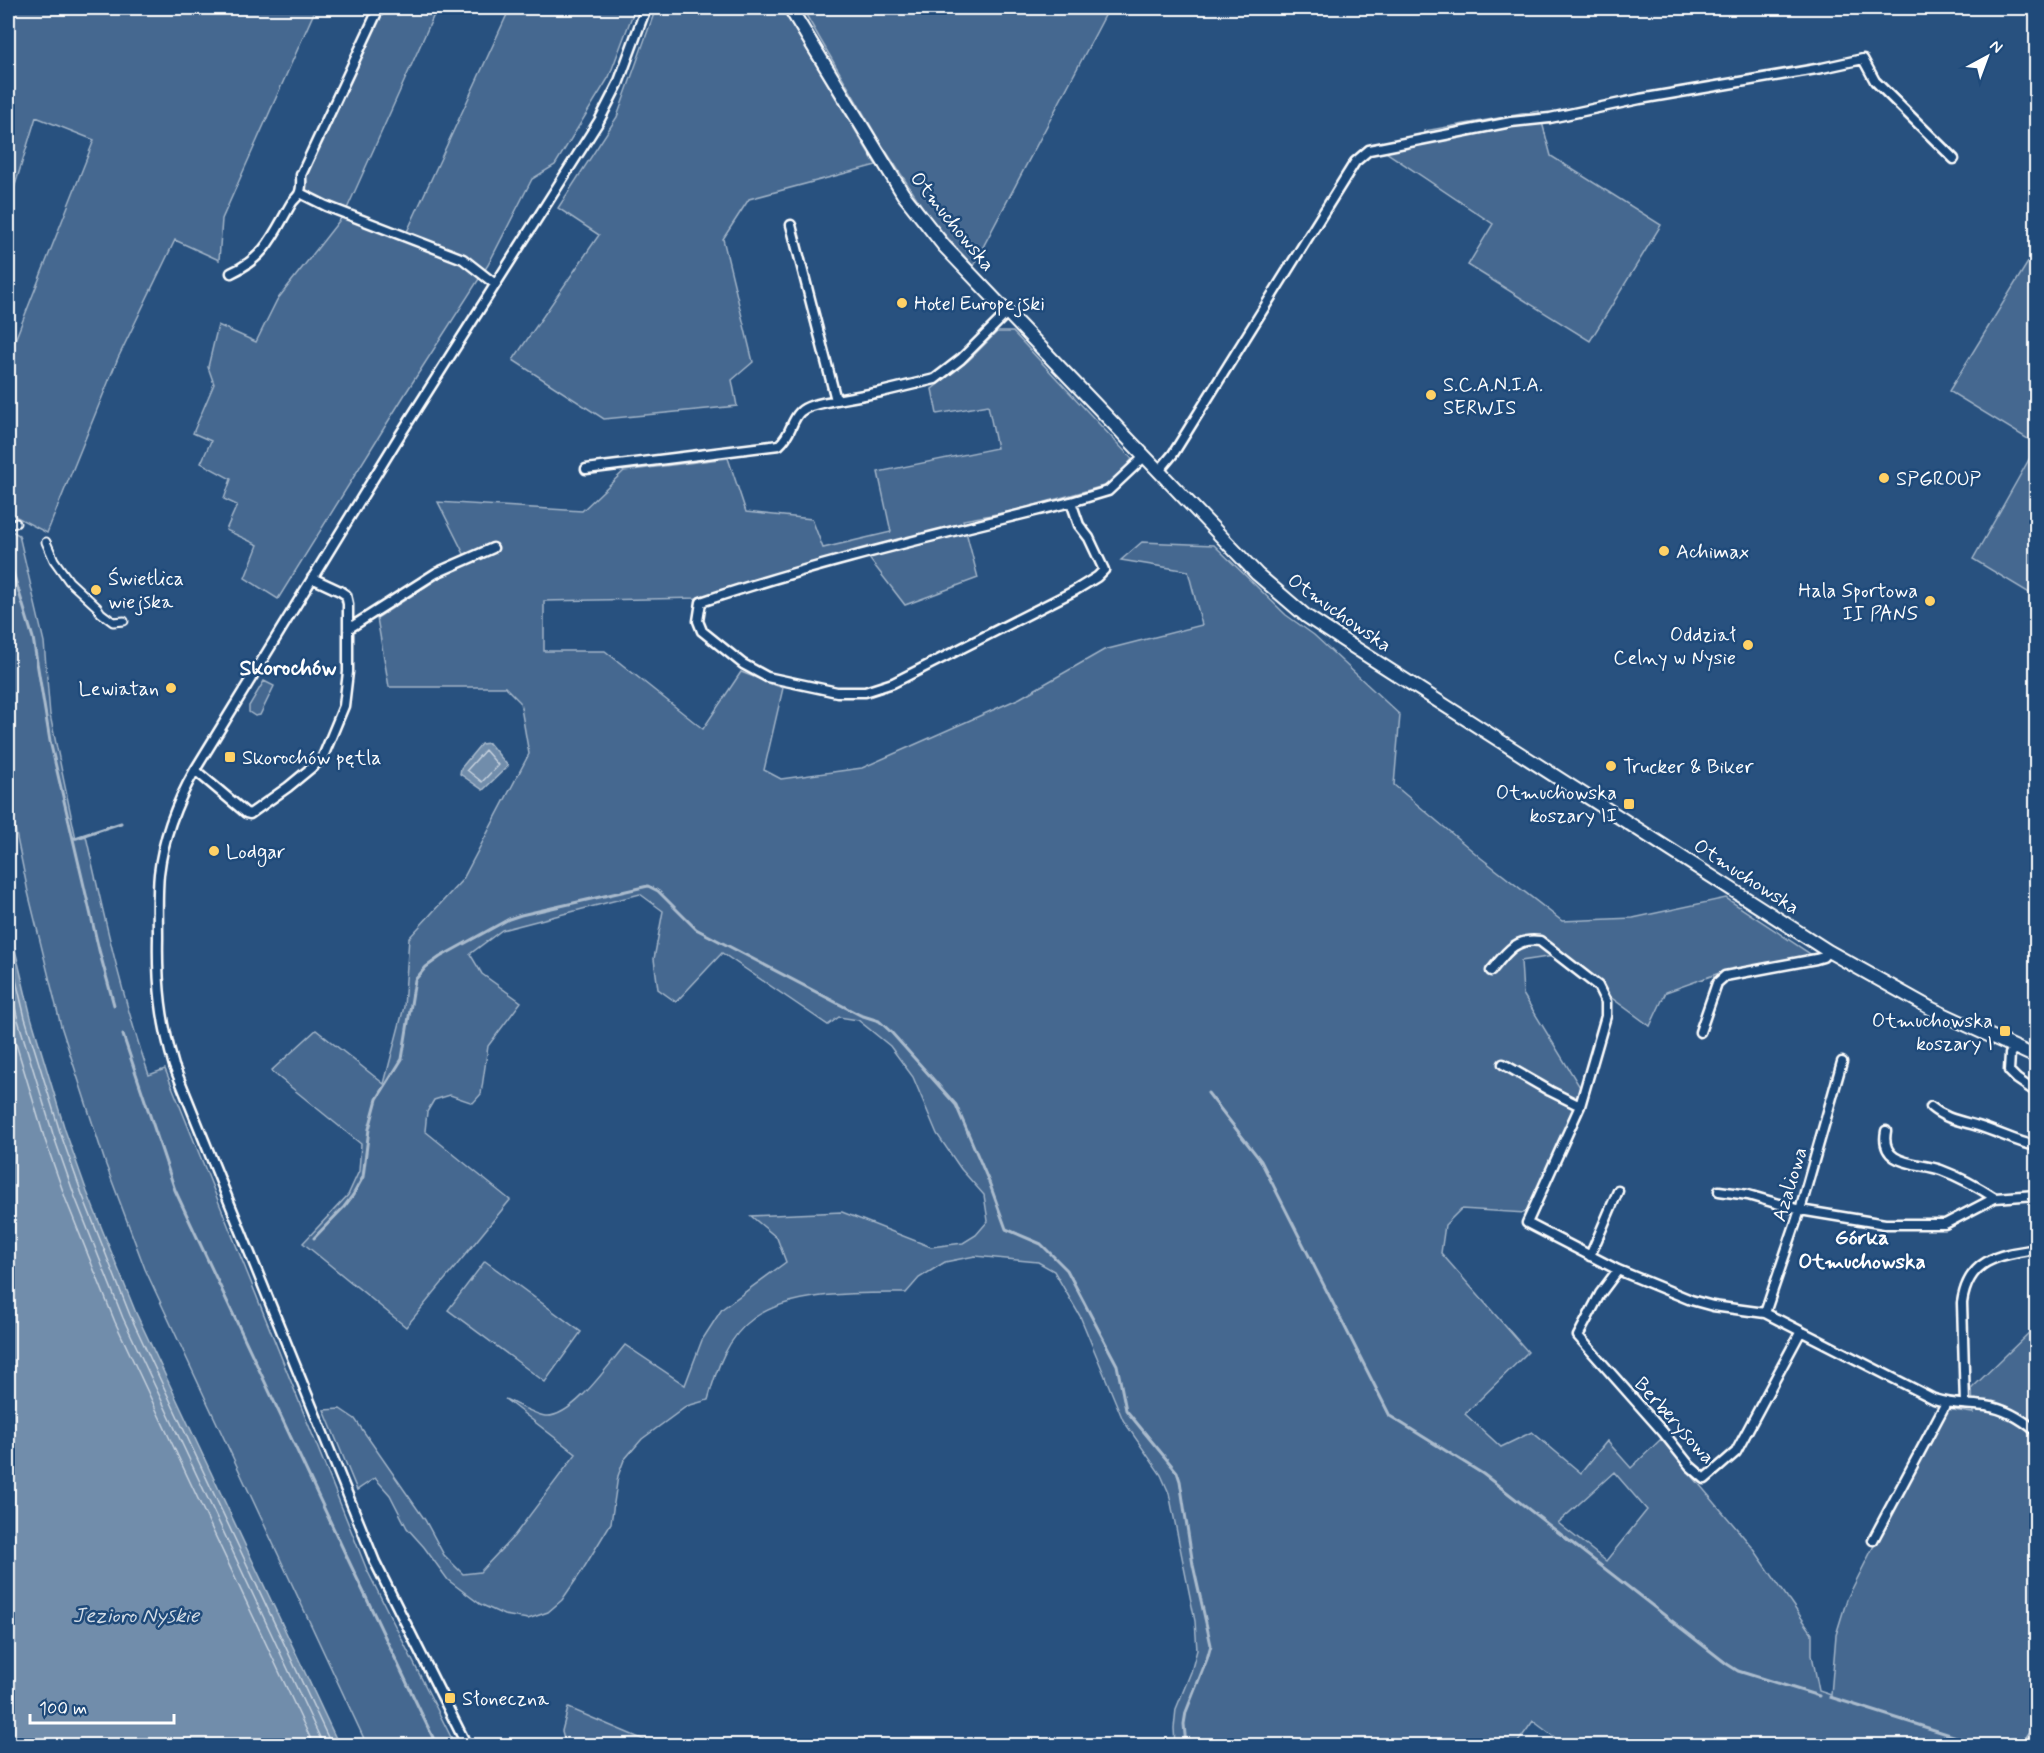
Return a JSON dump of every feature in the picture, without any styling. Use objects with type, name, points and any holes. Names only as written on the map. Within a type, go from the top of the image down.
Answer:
[{"type":"main road","name":"Otmuchowska","points":[[790,8],[881,160],[915,212],[944,246],[1158,472],[1257,574],[1306,616],[1828,951],[1932,1010],[2037,1057]]},
{"type":"street","points":[[231,273],[242,268],[262,251],[300,193],[301,175],[379,8]]},
{"type":"street","points":[[467,1746],[375,1562],[174,1066],[159,999],[157,971],[159,873],[173,819],[195,770],[495,284],[599,121],[618,84],[645,8]]},
{"type":"street","points":[[1158,472],[1179,445],[1355,162],[1369,150],[1511,122],[1550,118],[1618,103],[1822,68],[1863,58],[1875,81],[1954,159]]},
{"type":"street","points":[[300,193],[326,206],[463,259],[495,284]]},
{"type":"street","points":[[791,225],[836,400]]},
{"type":"street","points":[[586,469],[779,445],[787,438],[800,411],[807,407],[935,379],[961,359],[1007,313]]},
{"type":"street","points":[[1071,502],[1079,525],[1089,538],[1104,570],[1097,577],[1074,591],[893,683],[866,692],[837,692],[767,677],[743,664],[702,631],[698,621],[701,602],[745,587],[1108,491],[1144,457]]},
{"type":"street","points":[[46,542],[65,577],[78,591],[113,622],[124,621]]},
{"type":"street","points":[[348,629],[436,573],[493,548]]},
{"type":"street","points":[[195,770],[250,814],[322,759],[344,706],[348,672],[348,604],[346,595],[312,578]]},
{"type":"street","points":[[1491,972],[1516,944],[1528,939],[1540,941],[1598,986],[1606,1002],[1606,1016],[1580,1106],[1527,1223],[1618,1270],[1691,1300],[1713,1306],[1765,1313],[1946,1403],[2001,1410],[2037,1431]]},
{"type":"street","points":[[1700,1032],[1717,983],[1725,976],[1816,959],[1828,951]]},
{"type":"street","points":[[2015,1047],[2010,1054],[2009,1071],[2037,1092]]},
{"type":"street","name":"Azaliowa","points":[[1765,1313],[1800,1210],[1842,1062]]},
{"type":"street","points":[[1503,1064],[1550,1092],[1580,1106]]},
{"type":"street","points":[[1931,1107],[1939,1115],[1952,1120],[1980,1127],[2013,1141],[2037,1146]]},
{"type":"street","points":[[1886,1131],[1884,1140],[1888,1150],[1898,1160],[1946,1172],[1977,1186],[1995,1198]]},
{"type":"street","points":[[1590,1256],[1618,1191]]},
{"type":"street","points":[[1719,1191],[1749,1196],[1800,1210],[1885,1224],[1945,1224],[1995,1198],[2037,1195]]},
{"type":"street","points":[[1965,1404],[1962,1303],[1964,1287],[1976,1269],[1993,1258],[2037,1249]]},
{"type":"street","name":"Berberysowa","points":[[1618,1270],[1600,1294],[1578,1336],[1690,1466],[1705,1479],[1736,1452],[1801,1331]]},
{"type":"street","points":[[1873,1540],[1946,1403]]},
{"type":"shaded area","points":[[8,8],[316,8],[222,219],[219,260],[175,240],[118,358],[47,533],[11,514],[8,505],[8,358],[94,140],[36,117],[8,208]]},
{"type":"shaded area","points":[[375,8],[437,8],[346,211],[405,236],[510,8],[635,8],[609,77],[555,165],[532,179],[488,265],[278,599],[245,578],[258,545],[226,530],[237,505],[224,499],[231,479],[201,463],[211,441],[193,433],[214,384],[208,367],[218,325],[256,342],[277,300],[346,212],[295,189]]},
{"type":"shaded area","points":[[656,8],[782,8],[876,165],[749,199],[723,239],[753,362],[732,380],[737,406],[604,419],[513,360],[599,235],[558,208],[617,117]]},
{"type":"shaded area","points":[[802,8],[1109,8],[973,266],[929,217],[880,142]]},
{"type":"shaded area","points":[[1539,111],[1551,156],[1661,225],[1590,341],[1468,265],[1493,224],[1383,150],[1428,140],[1424,131]]},
{"type":"shaded area","points":[[2033,254],[2036,260],[2036,444],[1949,391]]},
{"type":"shaded area","points":[[997,332],[1013,332],[1132,459],[1122,472],[1107,485],[1013,511],[963,520],[978,578],[905,605],[862,549],[699,598],[544,601],[544,651],[605,651],[703,729],[741,672],[783,688],[764,770],[781,779],[862,768],[1020,698],[1104,650],[1202,625],[1188,571],[1121,560],[1142,542],[1214,545],[1286,615],[1314,635],[1400,715],[1394,785],[1481,858],[1562,921],[1633,918],[1726,898],[1812,955],[1722,972],[1666,992],[1650,1026],[1554,956],[1521,961],[1523,994],[1583,1092],[1526,1213],[1461,1209],[1445,1225],[1441,1253],[1528,1352],[1465,1414],[1501,1447],[1532,1432],[1581,1473],[1607,1441],[1631,1468],[1661,1439],[1753,1548],[1812,1633],[1812,1655],[1819,1691],[1831,1695],[1836,1635],[1847,1599],[1909,1476],[1947,1409],[1973,1413],[1972,1388],[2036,1326],[2036,1745],[1888,1746],[1871,1740],[1840,1746],[1565,1745],[1533,1721],[1516,1745],[1175,1745],[1176,1709],[1197,1650],[1195,1621],[1169,1493],[1161,1475],[1123,1420],[1080,1316],[1054,1271],[1038,1262],[975,1256],[945,1262],[919,1278],[906,1293],[827,1295],[807,1298],[770,1309],[754,1318],[730,1344],[719,1366],[708,1400],[687,1406],[642,1439],[624,1460],[618,1476],[611,1523],[562,1600],[548,1612],[528,1619],[504,1615],[480,1604],[448,1580],[407,1528],[390,1495],[375,1478],[357,1490],[324,1410],[340,1409],[355,1419],[425,1520],[444,1555],[463,1574],[480,1572],[514,1536],[576,1454],[505,1399],[541,1415],[556,1415],[567,1409],[589,1389],[625,1345],[685,1385],[702,1340],[722,1309],[786,1262],[777,1238],[751,1216],[842,1212],[931,1247],[963,1243],[976,1235],[988,1221],[984,1195],[961,1169],[937,1134],[913,1077],[890,1046],[858,1020],[839,1017],[828,1025],[722,953],[676,1002],[658,989],[654,959],[663,911],[640,894],[502,930],[470,954],[482,974],[521,1002],[488,1046],[481,1094],[473,1103],[450,1095],[434,1100],[427,1112],[425,1131],[510,1200],[406,1327],[303,1243],[348,1195],[359,1171],[361,1144],[271,1071],[316,1030],[384,1084],[404,1007],[409,938],[463,879],[529,754],[520,702],[505,687],[389,687],[377,618],[467,560],[438,502],[582,511],[624,471],[728,458],[746,512],[812,519],[823,548],[891,532],[878,472],[997,448],[988,405],[937,414],[932,389],[968,361]],"holes":[[[1614,1472],[1647,1510],[1606,1561],[1558,1523]]]},
{"type":"shaded area","points":[[2036,447],[2036,597],[1973,559]]},
{"type":"shaded area","points":[[8,529],[19,535],[44,642],[50,715],[76,839],[86,836],[122,986],[149,1075],[165,1069],[367,1570],[455,1745],[367,1745],[145,1269],[106,1165],[61,1026],[28,892],[8,794]]},
{"type":"shaded area","points":[[264,681],[274,686],[260,715],[255,716],[249,712],[249,706]]},
{"type":"shaded area","points":[[485,1261],[581,1332],[545,1382],[448,1310]]},
{"type":"shaded area","points":[[568,1708],[656,1745],[566,1745],[562,1731]]},
{"type":"water","points":[[489,743],[508,766],[483,790],[460,774],[461,768],[481,744]]},
{"type":"water","name":"Jezioro Nyskie","points":[[8,920],[31,1017],[65,1130],[87,1192],[136,1313],[339,1745],[8,1745]]},
{"type":"waterway","points":[[8,556],[33,638],[50,741],[114,1005]]},
{"type":"waterway","points":[[75,838],[121,823]]},
{"type":"waterway","points":[[314,1238],[344,1207],[363,1177],[369,1129],[377,1099],[402,1059],[415,980],[426,967],[509,919],[521,915],[648,886],[658,891],[696,929],[860,1015],[879,1021],[891,1032],[956,1105],[989,1182],[1006,1229],[1041,1244],[1067,1270],[1117,1365],[1126,1410],[1177,1472],[1180,1481],[1193,1565],[1211,1645],[1186,1712],[1184,1724],[1186,1746]]},
{"type":"waterway","points":[[123,1035],[175,1190],[437,1746]]},
{"type":"waterway","points":[[1208,1093],[1261,1161],[1390,1416],[1483,1474],[1727,1664],[1738,1671],[1819,1696]]},
{"type":"waterway","points":[[1830,1697],[1985,1746]]},
{"type":"waterway","points":[[2020,1746],[2036,1722]]},
{"type":"place","name":"Hotel Europejski","points":[[902,303]]},
{"type":"place","name":"S.C.A.N.I.A. SERWIS","points":[[1431,395]]},
{"type":"place","name":"SPGROUP","points":[[1884,478]]},
{"type":"place","name":"Achimax","points":[[1664,551]]},
{"type":"place","name":"Świetlica wiejska","points":[[96,590]]},
{"type":"place","name":"Hala Sportowa II PANS","points":[[1930,601]]},
{"type":"place","name":"Oddział Celny w Nysie","points":[[1748,645]]},
{"type":"place","name":"Lewiatan","points":[[171,688]]},
{"type":"place","name":"Skorochów pętla","points":[[230,757]]},
{"type":"place","name":"Trucker & Biker","points":[[1611,766]]},
{"type":"place","name":"Otmuchowska koszary II","points":[[1629,804]]},
{"type":"place","name":"Lodgar","points":[[214,851]]},
{"type":"place","name":"Otmuchowska koszary I","points":[[2005,1031]]},
{"type":"place","name":"Słoneczna","points":[[450,1698]]},
{"type":"district","name":"Skorochów","points":[[288,667]]},
{"type":"district","name":"Górka Otmuchowska","points":[[1862,1249]]}]
